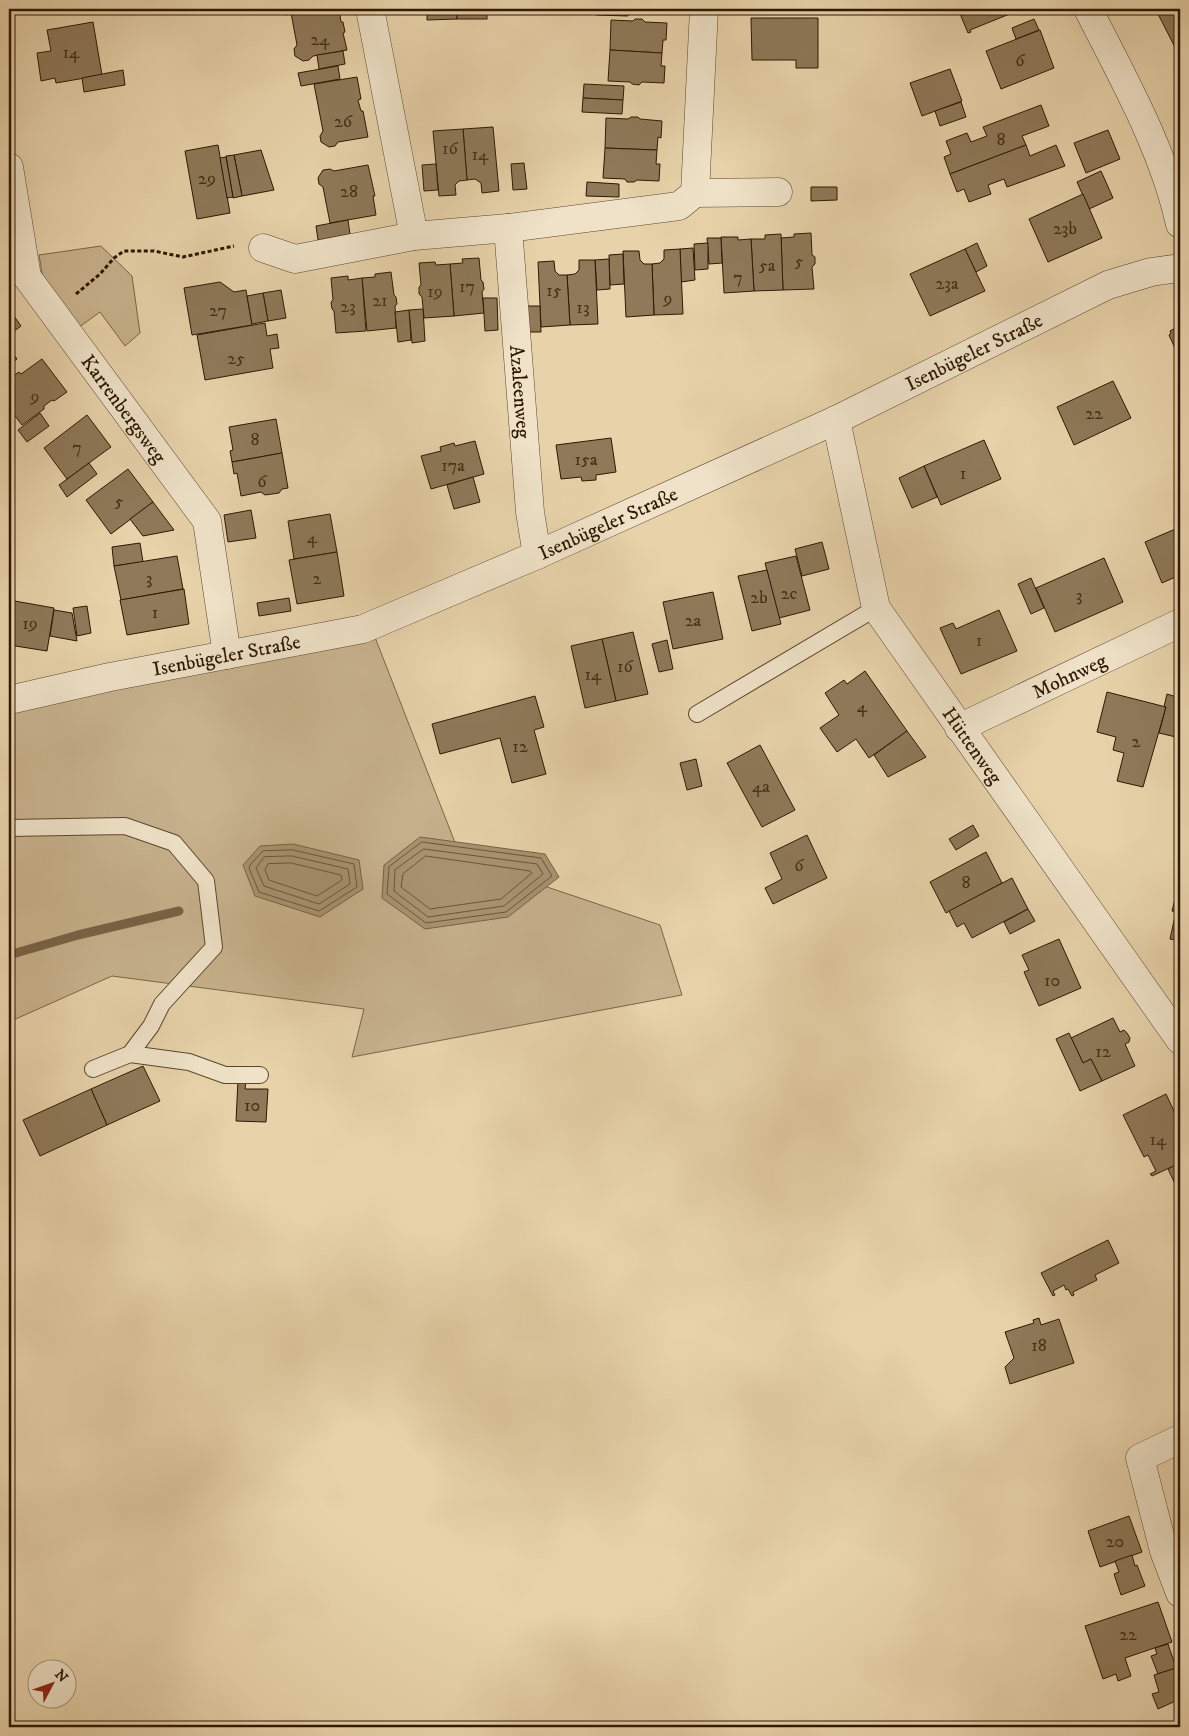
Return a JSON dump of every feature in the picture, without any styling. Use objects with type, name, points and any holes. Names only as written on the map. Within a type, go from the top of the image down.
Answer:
[{"type":"street","points":[[370,9],[414,236]]},
{"type":"street","points":[[695,193],[704,9]]},
{"type":"street","points":[[1088,9],[1142,116],[1161,159],[1175,199],[1180,224]]},
{"type":"street","name":"Karrenbergsweg","points":[[9,167],[27,277],[207,520],[227,655]]},
{"type":"street","points":[[263,248],[295,259],[414,236],[508,228],[679,206],[695,193],[778,192]]},
{"type":"street","name":"Azaleenweg","points":[[508,228],[530,512],[537,555]]},
{"type":"street","name":"Isenbügeler Straße","points":[[9,700],[110,677],[364,628],[537,555],[836,420],[1108,286],[1151,272],[1180,268]]},
{"type":"street","name":"Hüttenweg","points":[[836,420],[876,608],[1180,1040]]},
{"type":"street","name":"Mohnweg","points":[[959,728],[1180,623]]},
{"type":"street","points":[[1180,1439],[1140,1458],[1164,1551],[1180,1593]]},
{"type":"lane","points":[[697,714],[876,608]]},
{"type":"lane","points":[[9,828],[125,826],[174,844],[206,881],[214,947],[162,1004],[151,1026],[130,1054]]},
{"type":"lane","points":[[93,1069],[130,1054],[189,1062],[225,1075],[260,1075]]},
{"type":"path","points":[[51,310],[85,288],[114,258],[124,251],[154,251],[183,257],[240,245],[263,248]]},
{"type":"shaded area","points":[[101,246],[132,276],[140,333],[125,346],[100,312],[78,328],[43,279],[39,255]]},
{"type":"shaded area","points":[[371,627],[461,858],[660,925],[682,995],[352,1057],[364,1009],[112,976],[9,1022],[9,707]]},
{"type":"water","points":[[420,837],[545,854],[559,877],[508,917],[425,929],[382,898],[384,865]]},
{"type":"water","points":[[293,844],[359,860],[363,889],[320,917],[255,896],[243,865],[260,846]]},
{"type":"building","points":[[283,9],[316,9],[285,15]]},
{"type":"building","points":[[318,9],[339,9],[347,50],[313,56],[309,60],[303,61],[295,56],[294,49],[297,45],[291,13]]},
{"type":"building","points":[[427,9],[457,9],[457,19],[427,20]]},
{"type":"building","points":[[457,9],[487,9],[487,19],[457,19]]},
{"type":"building","points":[[596,9],[628,9],[628,16],[596,15]]},
{"type":"building","points":[[958,9],[1022,9],[970,30],[971,32],[968,33]]},
{"type":"building","points":[[1167,9],[1180,9],[1180,57],[1158,14]]},
{"type":"building","points":[[751,18],[818,18],[818,68],[796,68],[796,60],[752,60]]},
{"type":"building","points":[[635,19],[642,19],[645,22],[667,23],[666,40],[663,40],[662,53],[610,50],[611,20],[633,21]]},
{"type":"building","points":[[1034,19],[1039,30],[1016,39],[1012,28]]},
{"type":"building","points":[[93,22],[102,75],[56,83],[55,78],[41,81],[37,53],[51,51],[47,30]]},
{"type":"building","points":[[1040,30],[1054,68],[1001,89],[986,51]]},
{"type":"building","points":[[610,50],[662,53],[661,66],[665,66],[664,83],[642,82],[639,85],[630,82],[608,81]]},
{"type":"building","points":[[343,51],[345,64],[319,69],[317,55]]},
{"type":"building","points":[[338,66],[340,79],[301,86],[298,73]]},
{"type":"building","points":[[950,69],[962,101],[922,116],[910,83]]},
{"type":"building","points":[[123,70],[125,85],[84,92],[82,78]]},
{"type":"building","points":[[357,77],[361,99],[358,100],[361,111],[363,111],[368,137],[338,142],[335,146],[329,147],[321,142],[320,136],[323,131],[314,84]]},
{"type":"building","points":[[584,84],[624,86],[623,100],[583,98]]},
{"type":"building","points":[[583,98],[623,100],[622,114],[582,112]]},
{"type":"building","points":[[961,102],[966,117],[940,126],[935,111]]},
{"type":"building","points":[[1041,105],[1049,126],[1022,136],[1026,145],[950,174],[944,157],[951,154],[946,141],[967,133],[971,142],[987,136],[983,127]]},
{"type":"building","points":[[631,117],[662,121],[661,138],[658,137],[657,150],[605,148],[606,118],[628,119]]},
{"type":"building","points":[[493,127],[499,191],[482,193],[481,183],[475,179],[467,180],[463,129]]},
{"type":"building","points":[[463,129],[467,180],[459,181],[455,185],[456,195],[439,196],[433,131]]},
{"type":"building","points":[[1108,130],[1120,159],[1086,173],[1074,143]]},
{"type":"building","points":[[218,145],[230,213],[197,219],[185,151]]},
{"type":"building","points":[[1026,145],[1030,156],[1056,145],[1065,166],[1007,187],[1004,179],[988,185],[991,194],[969,202],[964,189],[957,192],[950,174]]},
{"type":"building","points":[[605,148],[657,150],[656,164],[660,164],[659,181],[637,180],[627,182],[625,179],[603,178]]},
{"type":"building","points":[[261,150],[274,190],[242,196],[234,155]]},
{"type":"building","points":[[234,155],[242,196],[233,198],[226,156]]},
{"type":"building","points":[[226,157],[233,197],[227,198],[220,158]]},
{"type":"building","points":[[524,163],[527,189],[513,190],[511,164]]},
{"type":"building","points":[[436,164],[438,190],[424,191],[422,165]]},
{"type":"building","points":[[368,165],[375,196],[373,196],[376,215],[330,223],[323,187],[319,184],[318,178],[323,170],[330,169],[334,171]]},
{"type":"building","points":[[1101,171],[1113,198],[1089,209],[1077,182]]},
{"type":"building","points":[[587,182],[619,184],[619,197],[586,196]]},
{"type":"building","points":[[811,187],[837,187],[837,200],[811,201]]},
{"type":"building","points":[[1083,194],[1102,238],[1048,262],[1029,219]]},
{"type":"building","points":[[348,220],[350,234],[318,240],[316,226]]},
{"type":"building","points":[[811,233],[812,255],[815,257],[815,264],[812,267],[814,289],[783,290],[781,238],[794,237],[794,234]]},
{"type":"building","points":[[781,234],[783,290],[754,291],[751,239],[765,239],[765,235]]},
{"type":"building","points":[[721,237],[738,237],[738,240],[751,239],[754,291],[724,293]]},
{"type":"building","points":[[707,238],[721,238],[722,263],[709,264]]},
{"type":"building","points":[[708,243],[708,269],[695,270],[694,244]]},
{"type":"building","points":[[977,243],[987,266],[976,272],[965,249]]},
{"type":"building","points":[[693,248],[695,280],[681,282],[680,249]]},
{"type":"building","points":[[680,249],[683,314],[654,315],[652,264],[660,263],[664,259],[664,250]]},
{"type":"building","points":[[965,249],[985,291],[930,316],[910,274]]},
{"type":"building","points":[[623,251],[639,251],[640,260],[644,264],[652,264],[654,315],[626,317]]},
{"type":"building","points":[[623,254],[624,284],[610,285],[609,255]]},
{"type":"building","points":[[479,258],[481,280],[484,289],[482,292],[484,313],[454,316],[450,264],[463,263],[462,259]]},
{"type":"building","points":[[609,259],[610,289],[597,290],[595,260]]},
{"type":"building","points":[[579,260],[595,260],[598,324],[570,325],[567,275],[575,274],[579,270]]},
{"type":"building","points":[[554,261],[555,271],[559,275],[567,275],[570,325],[541,327],[538,262]]},
{"type":"building","points":[[435,262],[436,265],[450,264],[454,316],[424,318],[422,297],[419,294],[419,287],[421,285],[419,263]]},
{"type":"building","points":[[391,272],[397,304],[395,306],[396,328],[367,331],[362,278],[375,277],[375,274]]},
{"type":"building","points":[[348,276],[348,280],[362,278],[366,331],[336,333],[334,311],[331,302],[333,300],[331,278]]},
{"type":"building","points":[[220,282],[234,292],[246,290],[252,325],[192,335],[184,288]]},
{"type":"building","points":[[281,290],[286,318],[268,321],[263,293]]},
{"type":"building","points":[[263,293],[268,321],[252,324],[247,296]]},
{"type":"building","points":[[483,298],[497,298],[498,330],[485,331]]},
{"type":"building","points":[[526,306],[540,306],[541,332],[527,332]]},
{"type":"building","points":[[9,309],[21,326],[9,335]]},
{"type":"building","points":[[423,309],[425,341],[412,343],[409,310]]},
{"type":"building","points":[[409,310],[411,340],[398,342],[395,312]]},
{"type":"building","points":[[265,323],[267,336],[277,334],[279,348],[270,349],[273,368],[205,380],[197,335]]},
{"type":"building","points":[[1180,326],[1180,359],[1169,335],[1170,331]]},
{"type":"building","points":[[9,348],[17,359],[9,365]]},
{"type":"building","points":[[42,359],[67,392],[54,401],[52,400],[44,406],[44,409],[22,425],[9,408],[9,384],[15,379],[13,376],[19,372],[21,374]]},
{"type":"building","points":[[1113,381],[1131,418],[1074,445],[1057,407]]},
{"type":"building","points":[[40,413],[49,426],[27,442],[18,430]]},
{"type":"building","points":[[87,415],[111,447],[67,479],[44,448]]},
{"type":"building","points":[[276,419],[282,453],[232,462],[230,451],[233,450],[229,427]]},
{"type":"building","points":[[611,438],[616,472],[596,475],[596,480],[582,481],[581,477],[561,479],[556,445]]},
{"type":"building","points":[[984,440],[1001,479],[941,505],[924,466]]},
{"type":"building","points":[[475,441],[484,474],[431,489],[421,456],[441,451],[440,447],[454,443],[455,446]]},
{"type":"building","points":[[282,453],[288,488],[282,489],[279,493],[265,495],[261,492],[241,496],[237,473],[234,474],[232,462]]},
{"type":"building","points":[[89,463],[97,474],[67,497],[59,485]]},
{"type":"building","points":[[924,466],[937,497],[912,508],[899,478]]},
{"type":"building","points":[[128,469],[153,502],[111,534],[86,500]]},
{"type":"building","points":[[473,477],[480,502],[454,509],[447,485]]},
{"type":"building","points":[[153,502],[174,530],[143,536],[130,519]]},
{"type":"building","points":[[251,510],[256,538],[228,542],[224,515]]},
{"type":"building","points":[[330,514],[337,552],[294,559],[288,521]]},
{"type":"building","points":[[1180,527],[1180,575],[1162,583],[1145,542]]},
{"type":"building","points":[[822,542],[829,569],[802,576],[795,549]]},
{"type":"building","points":[[140,543],[143,562],[114,566],[112,547]]},
{"type":"building","points":[[337,552],[344,596],[297,604],[289,560]]},
{"type":"building","points":[[177,556],[183,589],[121,600],[114,566]]},
{"type":"building","points":[[796,556],[810,610],[779,618],[765,563]]},
{"type":"building","points":[[1104,558],[1123,602],[1055,632],[1036,588]]},
{"type":"building","points":[[767,570],[781,624],[752,631],[738,576]]},
{"type":"building","points":[[1031,578],[1044,608],[1031,614],[1018,584]]},
{"type":"building","points":[[184,589],[189,624],[127,635],[120,600]]},
{"type":"building","points":[[713,592],[723,639],[673,649],[663,602]]},
{"type":"building","points":[[289,598],[291,611],[259,616],[257,603]]},
{"type":"building","points":[[9,600],[54,608],[47,651],[9,645]]},
{"type":"building","points":[[87,606],[91,633],[77,636],[73,608]]},
{"type":"building","points":[[54,610],[72,613],[77,641],[50,636]]},
{"type":"building","points":[[999,610],[1017,651],[961,674],[940,628],[953,623],[956,629]]},
{"type":"building","points":[[633,632],[648,694],[616,701],[602,639]]},
{"type":"building","points":[[602,639],[616,701],[585,708],[571,646]]},
{"type":"building","points":[[667,640],[673,669],[659,672],[652,644]]},
{"type":"building","points":[[865,671],[907,731],[869,758],[856,739],[837,752],[820,728],[839,715],[825,693],[844,680],[847,684]]},
{"type":"building","points":[[1107,692],[1166,707],[1143,787],[1117,781],[1124,753],[1113,750],[1116,737],[1097,732]]},
{"type":"building","points":[[1167,694],[1180,698],[1180,722],[1176,737],[1159,733],[1166,707],[1164,707]]},
{"type":"building","points":[[535,696],[544,727],[534,730],[546,774],[512,783],[500,738],[440,754],[432,724]]},
{"type":"building","points":[[907,731],[926,757],[888,777],[874,755]]},
{"type":"building","points":[[760,745],[795,810],[762,827],[727,763]]},
{"type":"building","points":[[696,759],[702,786],[687,790],[680,763]]},
{"type":"building","points":[[973,825],[979,836],[956,850],[949,839]]},
{"type":"building","points":[[807,835],[827,878],[773,904],[765,888],[782,879],[770,853]]},
{"type":"building","points":[[986,852],[1002,883],[946,913],[930,882]]},
{"type":"building","points":[[1012,878],[1028,909],[972,938],[964,923],[957,927],[949,911]]},
{"type":"building","points":[[1178,887],[1180,888],[1180,941],[1170,939],[1176,912],[1172,911]]},
{"type":"building","points":[[1028,909],[1035,921],[1010,934],[1004,922]]},
{"type":"building","points":[[1059,939],[1081,988],[1039,1006],[1024,972],[1029,970],[1022,955]]},
{"type":"building","points":[[1113,1018],[1120,1032],[1124,1030],[1130,1038],[1129,1042],[1125,1044],[1135,1066],[1102,1081],[1091,1059],[1083,1063],[1071,1038]]},
{"type":"building","points":[[1069,1033],[1083,1063],[1091,1059],[1102,1081],[1080,1091],[1056,1039]]},
{"type":"building","points":[[143,1066],[160,1101],[107,1125],[91,1089]]},
{"type":"building","points":[[238,1080],[246,1081],[245,1089],[268,1089],[266,1122],[236,1121]]},
{"type":"building","points":[[91,1089],[107,1125],[40,1156],[23,1120]]},
{"type":"building","points":[[1166,1094],[1180,1124],[1180,1163],[1152,1176],[1150,1174],[1156,1171],[1148,1155],[1144,1157],[1123,1115]]},
{"type":"building","points":[[1180,1163],[1180,1189],[1178,1190],[1168,1169]]},
{"type":"building","points":[[1108,1240],[1119,1263],[1095,1275],[1097,1280],[1073,1292],[1074,1295],[1072,1296],[1064,1285],[1053,1291],[1055,1295],[1053,1296],[1041,1273]]},
{"type":"building","points":[[1039,1318],[1041,1325],[1059,1319],[1074,1363],[1010,1384],[1005,1367],[1014,1358],[1005,1332],[1034,1323],[1033,1320]]},
{"type":"building","points":[[1129,1516],[1142,1552],[1100,1567],[1088,1531]]},
{"type":"building","points":[[1132,1555],[1145,1586],[1121,1595],[1114,1574],[1119,1572],[1115,1561]]},
{"type":"building","points":[[1158,1602],[1172,1642],[1125,1658],[1131,1676],[1118,1681],[1116,1674],[1103,1679],[1085,1626]]},
{"type":"building","points":[[1168,1644],[1176,1668],[1158,1674],[1151,1656],[1157,1654],[1155,1648]]},
{"type":"building","points":[[1179,1667],[1180,1699],[1158,1709],[1152,1694],[1159,1692],[1154,1675]]},
{"type":"waterway","points":[[9,955],[78,935],[179,911]]}]
